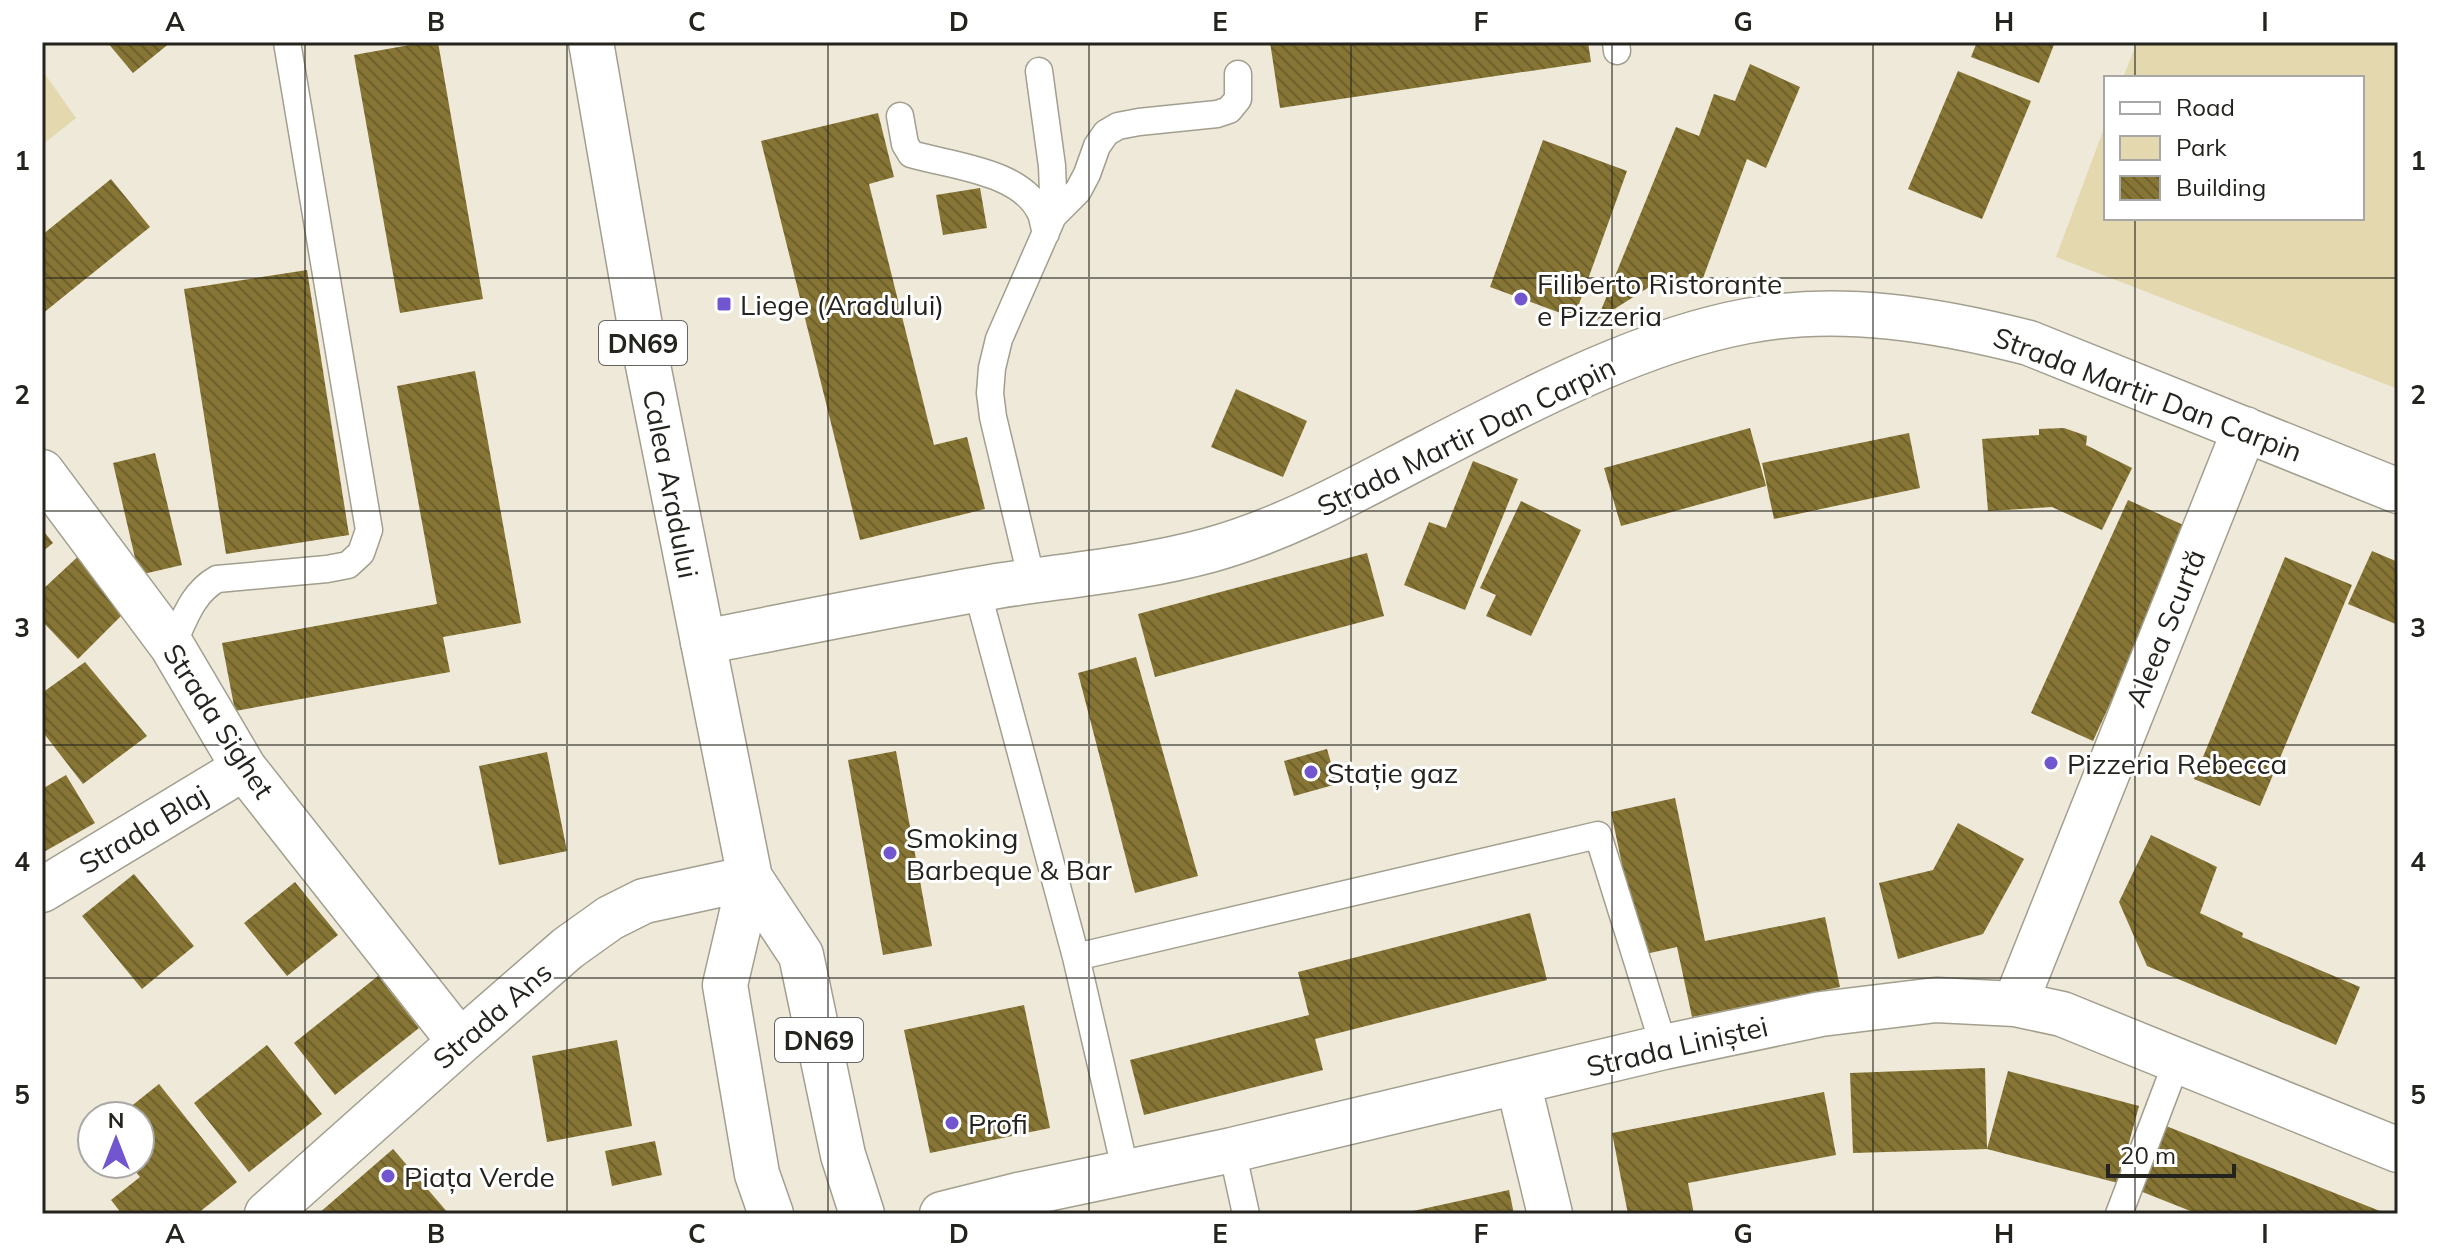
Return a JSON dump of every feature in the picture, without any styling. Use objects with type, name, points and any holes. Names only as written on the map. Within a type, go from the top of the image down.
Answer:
[{"type":"street","name":"Calea Aradului","points":[[591,42],[639,320],[750,878],[801,955],[843,1155],[862,1214]]},
{"type":"street","name":"Strada Martir Dan Carpin","points":[[703,642],[977,590],[1166,560],[1211,549],[1267,530],[1330,503],[1515,407],[1592,373],[1701,331],[1749,320],[1788,316],[1906,318],[1988,332],[2029,343],[2398,491]]},
{"type":"street","name":"Aleea Scurtă","points":[[2015,1004],[2245,429]]},
{"type":"street","name":"Strada Sighet","points":[[42,472],[172,646],[244,768],[460,1042]]},
{"type":"street","name":"Strada Blaj","points":[[42,890],[244,768]]},
{"type":"street","name":"Calea Aradului","points":[[750,878],[725,985],[757,1174],[771,1214]]},
{"type":"street","name":"Strada Ans","points":[[267,1214],[568,948],[610,918],[644,901],[750,878]]},
{"type":"street","name":"Strada Liniștei","points":[[942,1214],[1232,1150],[1664,1047],[1821,1014],[1936,1000],[2015,1004],[2062,1014],[2398,1150]]},
{"type":"street","points":[[1518,1082],[1550,1214]]},
{"type":"lane","points":[[172,646],[190,605],[203,586],[217,579],[348,565],[361,553],[369,530],[287,42]]},
{"type":"lane","points":[[1039,71],[1053,179],[1046,233]]},
{"type":"lane","points":[[1032,581],[993,417],[990,393],[999,339],[1053,216],[1078,191],[1097,146],[1106,133],[1118,126],[1139,122],[1229,110],[1238,99],[1238,74]]},
{"type":"lane","points":[[900,116],[905,144],[911,154],[974,168],[1023,191],[1041,214],[1046,233]]},
{"type":"lane","points":[[977,590],[1076,957],[1126,1173]]},
{"type":"lane","points":[[1076,957],[1598,835],[1664,1047]]},
{"type":"lane","points":[[2119,1214],[2177,1061]]},
{"type":"lane","points":[[1232,1150],[1246,1214]]},
{"type":"green space","points":[[2137,42],[2398,42],[2398,389],[2056,257],[2104,128],[2104,220],[2364,220],[2364,76],[2124,76]]},
{"type":"green space","points":[[42,70],[76,118],[42,145]]},
{"type":"building","points":[[107,42],[171,42],[133,73]]},
{"type":"building","points":[[438,42],[483,299],[400,313],[354,55]]},
{"type":"building","points":[[1270,42],[1588,42],[1591,62],[1280,108]]},
{"type":"building","points":[[1977,42],[2055,42],[2039,83],[1971,57]]},
{"type":"building","points":[[1750,64],[1800,87],[1766,168],[1747,159],[1699,289],[1665,277],[1597,320],[1676,127],[1699,136],[1714,94],[1735,101]]},
{"type":"building","points":[[1958,71],[2031,101],[1982,219],[1908,189]]},
{"type":"building","points":[[878,113],[894,177],[869,184],[934,445],[967,437],[985,509],[860,540],[761,141]]},
{"type":"building","points":[[1543,140],[1627,171],[1574,318],[1490,287]]},
{"type":"building","points":[[111,179],[150,227],[42,314],[42,235]]},
{"type":"building","points":[[980,188],[987,228],[943,235],[936,195]]},
{"type":"building","points":[[307,270],[349,535],[226,554],[184,289]]},
{"type":"building","points":[[475,371],[521,623],[443,637],[450,672],[235,711],[222,643],[437,604],[397,386]]},
{"type":"building","points":[[1236,389],[1307,421],[1283,477],[1211,447]]},
{"type":"building","points":[[1750,428],[1766,486],[1621,526],[1604,468]]},
{"type":"building","points":[[2064,428],[2087,436],[2086,445],[2132,468],[2102,530],[2052,507],[1988,511],[1982,439],[2039,435],[2039,429]]},
{"type":"building","points":[[1909,433],[1920,488],[1774,519],[1762,463]]},
{"type":"building","points":[[155,453],[182,565],[139,575],[113,463]]},
{"type":"building","points":[[1473,461],[1518,479],[1465,610],[1404,585],[1429,522],[1446,528]]},
{"type":"building","points":[[2128,500],[2190,528],[2093,741],[2031,713]]},
{"type":"building","points":[[1521,501],[1581,530],[1531,636],[1486,616],[1496,595],[1480,588]]},
{"type":"building","points":[[42,529],[53,543],[42,552]]},
{"type":"building","points":[[85,550],[133,604],[78,659],[42,621],[42,590]]},
{"type":"building","points":[[2372,551],[2398,562],[2398,625],[2348,604]]},
{"type":"building","points":[[1367,553],[1384,616],[1155,677],[1138,614]]},
{"type":"building","points":[[2285,557],[2352,585],[2260,806],[2194,779]]},
{"type":"building","points":[[1136,657],[1198,876],[1135,893],[1078,673]]},
{"type":"building","points":[[85,662],[147,736],[83,784],[42,731],[42,693]]},
{"type":"building","name":"Stație gaz","points":[[1327,749],[1337,784],[1294,796],[1284,761]]},
{"type":"building","name":"Smoking Barbeque & Bar","points":[[896,751],[932,946],[883,955],[848,760]]},
{"type":"building","points":[[547,752],[567,851],[499,865],[479,766]]},
{"type":"building","points":[[66,775],[95,823],[42,853],[42,789]]},
{"type":"building","points":[[1675,798],[1705,941],[1825,917],[1840,987],[1692,1017],[1677,947],[1641,955],[1611,812]]},
{"type":"building","points":[[1958,823],[2024,859],[1983,934],[1898,959],[1879,883],[1933,870]]},
{"type":"building","points":[[2151,835],[2217,867],[2200,913],[2243,933],[2242,937],[2360,987],[2336,1045],[2147,966],[2119,902]]},
{"type":"building","points":[[134,874],[194,946],[142,989],[82,916]]},
{"type":"building","points":[[295,882],[338,935],[287,976],[244,923]]},
{"type":"building","points":[[1530,913],[1547,980],[1315,1039],[1323,1070],[1144,1115],[1130,1060],[1309,1015],[1298,972]]},
{"type":"building","points":[[378,976],[419,1028],[335,1095],[294,1043]]},
{"type":"building","points":[[1024,1005],[1050,1128],[930,1153],[904,1030]]},
{"type":"building","points":[[617,1040],[632,1126],[547,1142],[532,1056]]},
{"type":"building","points":[[267,1045],[322,1114],[249,1172],[194,1103]]},
{"type":"building","points":[[1985,1068],[1987,1149],[1853,1153],[1850,1073]]},
{"type":"building","points":[[2008,1071],[2139,1106],[2118,1183],[1987,1149]]},
{"type":"building","points":[[159,1084],[237,1182],[197,1214],[122,1214],[111,1200],[136,1180],[156,1180],[156,1100],[139,1100]]},
{"type":"building","points":[[1824,1092],[1836,1155],[1688,1183],[1694,1214],[1628,1214],[1612,1133]]},
{"type":"building","points":[[2166,1126],[2380,1211],[2379,1214],[2198,1214],[2140,1191]]},
{"type":"building","points":[[655,1141],[662,1175],[612,1186],[605,1151]]},
{"type":"building","name":"Piața Verde","points":[[393,1149],[449,1214],[318,1214]]},
{"type":"building","points":[[1509,1190],[1514,1214],[1404,1214],[1404,1213]]},
{"type":"place","name":"Filiberto Ristorante e Pizzeria","points":[[1521,299]]},
{"type":"place","name":"Liege (Aradului)","points":[[724,304]]},
{"type":"place","name":"Pizzeria Rebecca","points":[[2051,763]]},
{"type":"place","name":"Stație gaz","points":[[1311,772]]},
{"type":"place","name":"Smoking Barbeque & Bar","points":[[890,853]]},
{"type":"place","name":"Profi","points":[[952,1123]]},
{"type":"place","name":"Piața Verde","points":[[388,1176]]}]
